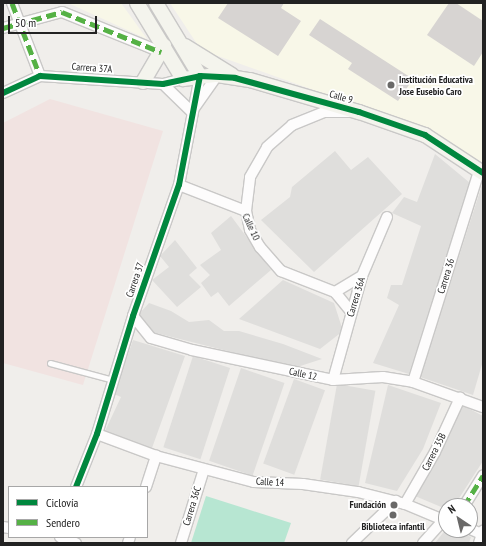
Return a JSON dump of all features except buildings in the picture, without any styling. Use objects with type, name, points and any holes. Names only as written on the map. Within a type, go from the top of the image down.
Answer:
[{"type":"street","points":[[12,3],[40,76]]},
{"type":"street","points":[[136,3],[162,49],[183,79]]},
{"type":"street","points":[[156,3],[183,45],[200,76]]},
{"type":"street","points":[[3,28],[62,12],[162,49]]},
{"type":"street","points":[[183,45],[235,78]]},
{"type":"street","points":[[143,82],[162,49]]},
{"type":"street","name":"Calle 9","points":[[183,79],[217,75],[235,78],[359,112],[425,135],[481,172]]},
{"type":"street","name":"Carrera 37","points":[[192,112],[217,75]]},
{"type":"street","name":"Carrera 37A","points":[[3,93],[40,76],[163,84],[183,79]]},
{"type":"street","name":"Carrera 37","points":[[76,486],[96,434],[133,316],[179,185],[200,76]]},
{"type":"street","points":[[163,84],[192,112]]},
{"type":"street","points":[[246,211],[254,171],[266,147],[292,125],[324,112],[359,112]]},
{"type":"street","name":"Carrera 36","points":[[413,382],[481,172]]},
{"type":"street","name":"Calle 10","points":[[179,185],[246,211],[250,230],[260,246],[281,271],[335,292]]},
{"type":"street","name":"Carrera 36A","points":[[333,380],[344,349],[351,312],[362,276],[387,217]]},
{"type":"street","points":[[351,312],[335,292],[362,276]]},
{"type":"street","name":"Calle 12","points":[[133,316],[151,338],[192,350],[333,380],[383,377],[413,382],[483,407]]},
{"type":"street","name":"Carrera 35B","points":[[352,543],[400,502],[436,452],[460,398]]},
{"type":"street","name":"Calle 14","points":[[96,434],[156,456],[254,482],[303,484],[358,492],[400,502],[438,517]]},
{"type":"street","points":[[146,486],[156,456]]},
{"type":"street","name":"Carrera 36C","points":[[181,543],[204,469]]},
{"type":"street","points":[[469,498],[483,475]]},
{"type":"street","points":[[423,543],[438,527]]},
{"type":"street","points":[[63,538],[76,543]]},
{"type":"lane","points":[[50,363],[113,380]]},
{"type":"shaded area","points":[[68,3],[121,3],[147,39]]},
{"type":"shaded area","name":"Institución Educativa Jose Eusebio Caro","points":[[170,3],[483,3],[483,165],[398,120],[201,50]]},
{"type":"shaded area","points":[[50,99],[163,131],[83,385],[3,363],[3,123]]},
{"type":"shaded area","points":[[335,151],[351,170],[368,157],[402,194],[314,272],[261,220],[290,197],[292,187]]},
{"type":"shaded area","points":[[435,154],[470,183],[409,374],[373,363],[399,305],[387,298],[391,285],[402,285],[421,226],[392,213],[404,197],[417,202]]},
{"type":"shaded area","points":[[482,185],[483,361],[473,395],[420,377]]},
{"type":"shaded area","points":[[231,216],[271,270],[229,306],[218,292],[211,297],[201,283],[210,275],[200,265],[221,250],[211,233]]},
{"type":"shaded area","points":[[175,240],[197,268],[189,275],[201,287],[177,307],[152,280],[169,267],[160,256]]},
{"type":"shaded area","points":[[283,280],[334,303],[343,331],[320,349],[239,319]]},
{"type":"shaded area","points":[[149,303],[171,311],[189,322],[209,320],[224,331],[239,331],[283,344],[322,359],[294,368],[152,332],[138,315]]},
{"type":"shaded area","points":[[133,340],[185,356],[152,448],[105,431],[121,397],[114,394]]},
{"type":"shaded area","points":[[193,356],[230,368],[200,459],[163,447]]},
{"type":"shaded area","points":[[241,368],[284,383],[253,476],[209,461]]},
{"type":"shaded area","points":[[294,379],[325,390],[294,475],[263,464]]},
{"type":"shaded area","points":[[337,384],[375,391],[359,486],[320,480]]},
{"type":"shaded area","points":[[388,385],[441,403],[423,449],[397,491],[365,483]]},
{"type":"shaded area","points":[[462,405],[483,416],[483,461],[459,498],[438,498],[438,506],[415,496]]},
{"type":"shaded area","points":[[439,538],[471,538],[469,543],[435,543]]},
{"type":"green space","points":[[206,496],[291,523],[284,543],[191,543]]},
{"type":"marked path","points":[[12,3],[40,76]]},
{"type":"marked path","points":[[3,28],[62,12],[161,52]]},
{"type":"marked path","points":[[469,498],[483,475]]},
{"type":"cycle path","points":[[3,93],[40,76],[163,84],[200,76],[235,78],[359,112],[425,135],[483,173]]},
{"type":"cycle path","points":[[76,486],[97,434],[133,316],[179,185],[200,76]]},
{"type":"place","name":"Institución Educativa Jose Eusebio Caro","points":[[391,85]]},
{"type":"place","name":"Fundación","points":[[394,505]]},
{"type":"place","name":"Biblioteca infantil","points":[[393,515]]}]
